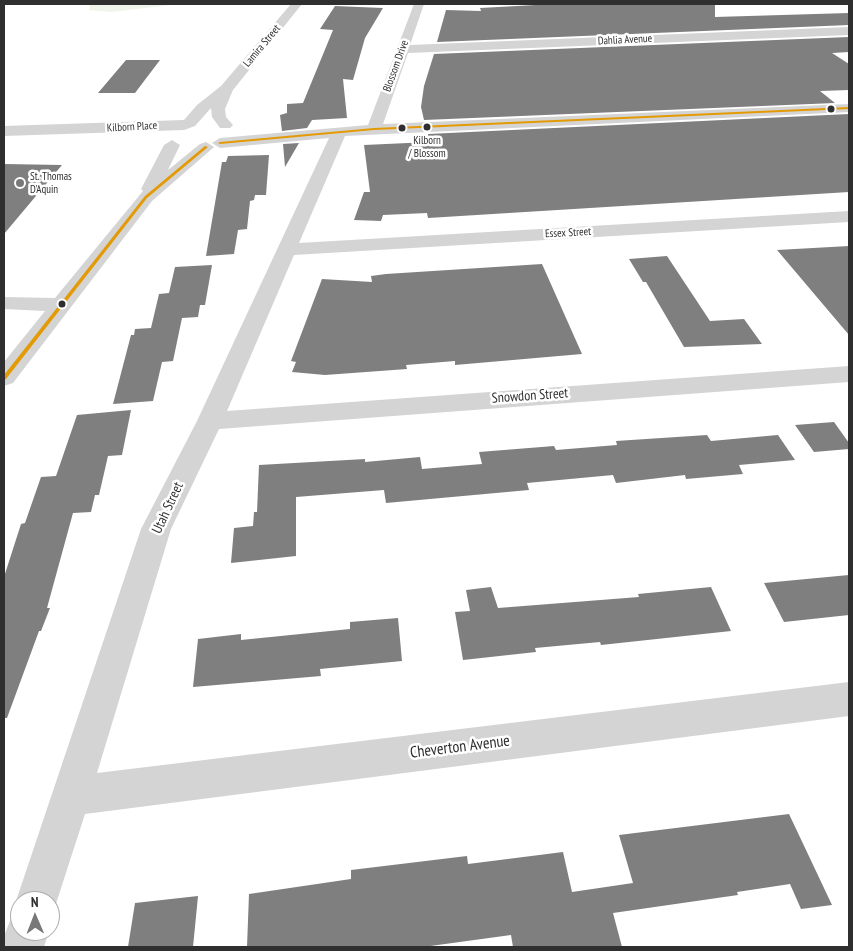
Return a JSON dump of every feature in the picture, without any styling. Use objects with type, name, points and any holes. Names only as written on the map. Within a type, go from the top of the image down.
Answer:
[{"type":"street","name":"Lamira Street","points":[[170,143],[166,137],[169,132],[187,124],[202,108],[226,89],[298,4]]},
{"type":"street","name":"Blossom Drive","points":[[374,129],[420,4]]},
{"type":"street","name":"Dahlia Avenue","points":[[402,49],[849,31]]},
{"type":"street","name":"Lamira Street","points":[[226,89],[218,110],[219,117],[228,127]]},
{"type":"street","points":[[340,131],[849,108]]},
{"type":"street","name":"Kilborn Place","points":[[4,131],[79,130],[203,122],[228,127],[340,131]]},
{"type":"street","points":[[4,378],[146,197],[213,145],[232,134],[228,127]]},
{"type":"street","name":"Kilborn Place","points":[[79,130],[150,137],[187,148],[340,131]]},
{"type":"street","name":"Utah Street","points":[[40,891],[156,529],[210,421],[340,131]]},
{"type":"street","points":[[146,197],[170,143]]},
{"type":"street","name":"Essex Street","points":[[286,250],[849,217]]},
{"type":"street","points":[[4,303],[61,305]]},
{"type":"street","name":"Snowdon Street","points":[[210,421],[849,374]]},
{"type":"street","name":"Cheverton Avenue","points":[[70,796],[849,699]]},
{"type":"shaded area","points":[[90,4],[179,4],[112,12],[89,10]]},
{"type":"building","points":[[554,4],[715,4],[715,17],[849,13],[849,25],[437,42],[446,10],[481,11],[480,8]]},
{"type":"building","points":[[335,6],[383,8],[365,38],[353,80],[343,79],[347,118],[312,120],[307,128],[282,131],[280,115],[287,113],[287,104],[303,103],[333,30],[320,29]]},
{"type":"building","points":[[849,37],[849,52],[832,53],[849,64],[849,90],[820,91],[835,103],[424,120],[421,107],[424,86],[434,54]]},
{"type":"building","points":[[126,60],[160,60],[135,93],[98,93]]},
{"type":"building","points":[[849,114],[849,192],[428,218],[427,213],[383,215],[381,221],[354,220],[364,192],[370,192],[364,145],[430,142],[428,134]]},
{"type":"building","points":[[299,143],[285,167],[283,144]]},
{"type":"building","points":[[269,155],[266,195],[255,195],[254,200],[250,201],[247,229],[238,230],[234,254],[206,256],[222,162],[226,162],[228,156]]},
{"type":"building","name":"St. Thomas D'Aquin","points":[[4,164],[62,165],[4,234]]},
{"type":"building","points":[[849,246],[849,335],[777,250]]},
{"type":"building","points":[[667,256],[710,321],[744,319],[762,344],[684,347],[646,282],[643,282],[629,259]]},
{"type":"building","points":[[542,264],[582,354],[455,365],[455,361],[406,365],[407,369],[325,375],[292,372],[296,362],[291,361],[322,279],[372,282],[371,276],[386,274]]},
{"type":"building","points":[[212,265],[205,305],[200,305],[198,317],[182,318],[173,361],[162,362],[153,401],[113,404],[131,335],[134,335],[135,329],[151,328],[159,294],[169,293],[175,267]]},
{"type":"building","points":[[131,410],[122,455],[108,456],[99,495],[95,495],[91,512],[73,513],[47,608],[50,608],[41,631],[39,631],[7,718],[4,718],[4,577],[21,524],[25,523],[41,477],[56,476],[77,415]]},
{"type":"building","points":[[834,422],[849,443],[849,449],[814,452],[795,425]]},
{"type":"building","points":[[707,435],[711,441],[778,435],[795,460],[739,465],[743,474],[686,479],[685,475],[616,483],[613,475],[527,483],[529,490],[386,503],[384,490],[296,497],[296,556],[231,563],[234,528],[253,526],[254,512],[257,512],[259,465],[365,459],[365,462],[420,457],[422,469],[482,464],[479,452],[554,446],[556,450],[617,445],[616,441]]},
{"type":"building","points":[[849,575],[849,615],[784,622],[764,583]]},
{"type":"building","points":[[491,587],[498,608],[639,597],[638,594],[711,587],[731,631],[601,645],[600,642],[535,648],[536,652],[463,660],[455,612],[470,611],[466,590]]},
{"type":"building","points":[[398,618],[402,661],[320,669],[321,676],[193,687],[198,639],[241,634],[241,640],[350,629],[350,622]]},
{"type":"building","points":[[789,814],[832,905],[801,909],[790,884],[737,892],[738,895],[613,913],[622,947],[513,947],[511,935],[423,947],[247,947],[249,894],[351,879],[351,870],[467,856],[468,864],[563,852],[572,892],[633,883],[619,835]]},
{"type":"building","points":[[198,896],[193,947],[128,947],[135,903]]},
{"type":"transit line","points":[[220,143],[374,129],[849,108]]},
{"type":"transit line","points":[[4,378],[146,197],[206,147]]},
{"type":"place","name":"Kilborn / Blossom","points":[[427,127]]},
{"type":"place","name":"St. Thomas D'Aquin","points":[[20,183]]}]
